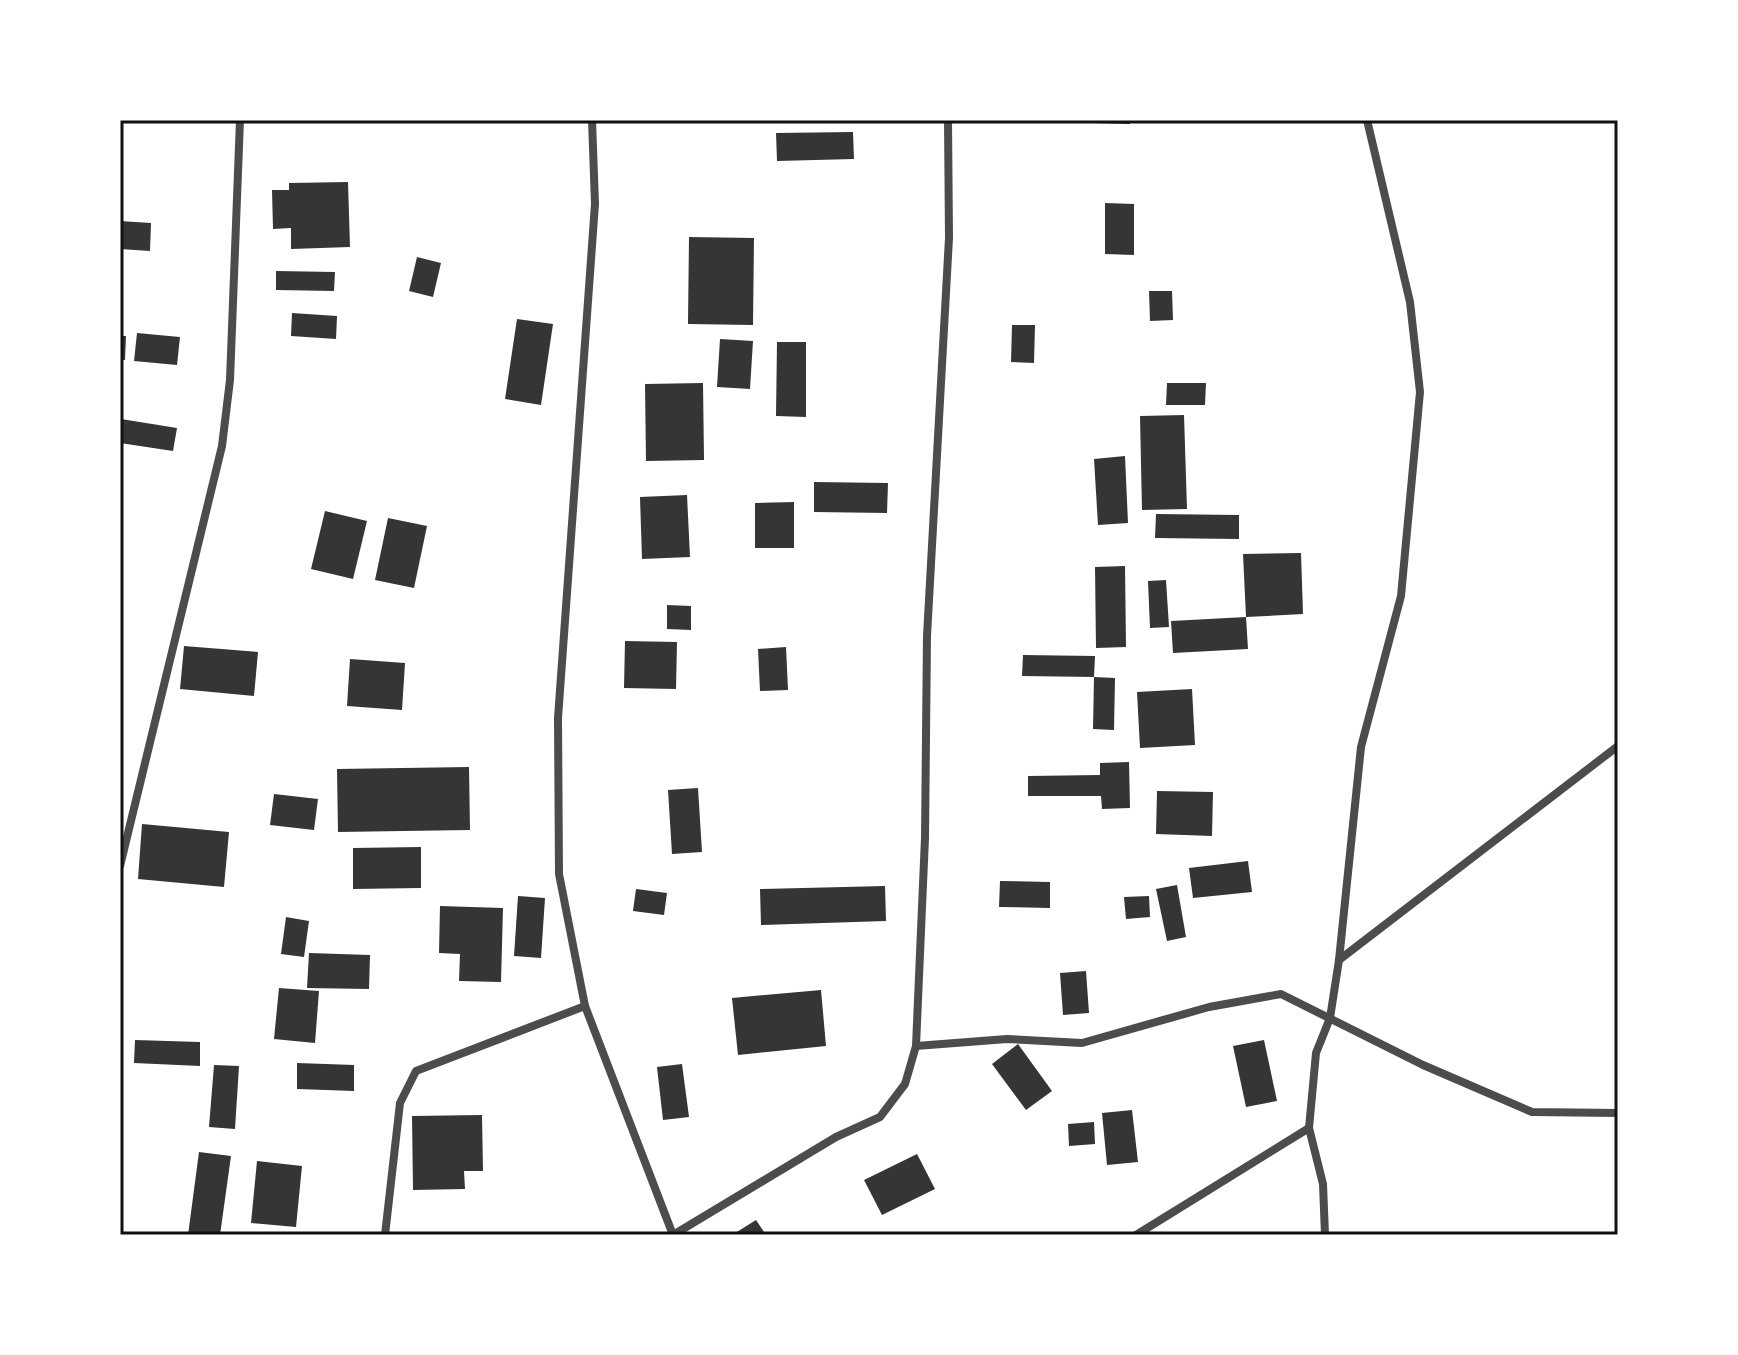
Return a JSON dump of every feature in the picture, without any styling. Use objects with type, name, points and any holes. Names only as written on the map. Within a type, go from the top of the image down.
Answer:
[{"type":"street","points":[[120,866],[222,446],[230,380],[240,120]]},
{"type":"street","points":[[592,120],[595,204],[558,718],[559,874],[585,1006],[673,1235],[836,1137],[880,1117],[905,1084],[916,1046],[925,838],[927,636],[949,238],[948,120]]},
{"type":"street","points":[[1325,1235],[1323,1184],[1309,1128],[1316,1053],[1330,1018],[1339,960],[1361,747],[1401,596],[1420,392],[1410,302],[1367,120]]},
{"type":"street","points":[[1339,960],[1618,746]]},
{"type":"street","points":[[916,1046],[1007,1039],[1082,1043],[1209,1007],[1281,994],[1423,1065],[1532,1112],[1618,1113]]},
{"type":"street","points":[[385,1235],[400,1103],[416,1071],[585,1006]]},
{"type":"street","points":[[1136,1235],[1309,1128]]},
{"type":"building","points":[[1094,120],[1130,120],[1130,124],[1093,123]]},
{"type":"building","points":[[853,132],[854,159],[777,161],[776,133]]},
{"type":"building","points":[[348,182],[350,247],[291,249],[291,228],[273,229],[272,190],[289,190],[289,183]]},
{"type":"building","points":[[1105,203],[1134,204],[1134,255],[1105,254]]},
{"type":"building","points":[[120,221],[151,223],[150,251],[120,249]]},
{"type":"building","points":[[689,237],[754,238],[753,325],[688,324]]},
{"type":"building","points":[[417,257],[441,263],[433,297],[409,291]]},
{"type":"building","points":[[276,271],[335,272],[334,291],[276,290]]},
{"type":"building","points":[[1149,291],[1172,291],[1173,320],[1150,321]]},
{"type":"building","points":[[292,313],[337,316],[336,339],[291,336]]},
{"type":"building","points":[[517,319],[553,324],[541,405],[505,399]]},
{"type":"building","points":[[1012,325],[1035,325],[1034,363],[1011,362]]},
{"type":"building","points":[[137,333],[180,337],[177,365],[134,361]]},
{"type":"building","points":[[120,336],[126,336],[125,360],[120,360]]},
{"type":"building","points":[[720,339],[753,341],[750,389],[717,387]]},
{"type":"building","points":[[777,342],[806,342],[806,417],[776,416]]},
{"type":"building","points":[[703,383],[704,460],[646,461],[645,384]]},
{"type":"building","points":[[1167,383],[1206,383],[1205,405],[1166,405]]},
{"type":"building","points":[[1184,415],[1187,509],[1142,510],[1140,416]]},
{"type":"building","points":[[121,419],[177,428],[173,451],[120,443]]},
{"type":"building","points":[[1125,456],[1128,523],[1098,525],[1094,459]]},
{"type":"building","points":[[814,482],[888,483],[887,513],[814,512]]},
{"type":"building","points":[[687,495],[690,557],[642,559],[640,497]]},
{"type":"building","points":[[794,502],[794,548],[755,548],[755,503]]},
{"type":"building","points":[[325,511],[367,521],[353,579],[311,569]]},
{"type":"building","points":[[1156,514],[1239,515],[1239,539],[1155,538]]},
{"type":"building","points":[[388,518],[427,526],[414,588],[375,580]]},
{"type":"building","points":[[1301,553],[1303,614],[1246,617],[1243,554]]},
{"type":"building","points":[[1125,566],[1126,647],[1096,648],[1095,567]]},
{"type":"building","points":[[1166,580],[1169,627],[1150,628],[1148,581]]},
{"type":"building","points":[[667,605],[691,606],[691,630],[667,629]]},
{"type":"building","points":[[1246,617],[1248,649],[1173,653],[1171,621]]},
{"type":"building","points":[[625,641],[677,642],[676,689],[624,688]]},
{"type":"building","points":[[184,646],[258,652],[254,696],[180,689]]},
{"type":"building","points":[[786,647],[788,690],[760,691],[758,649]]},
{"type":"building","points":[[1023,655],[1095,656],[1094,677],[1022,676]]},
{"type":"building","points":[[350,659],[405,663],[402,710],[347,706]]},
{"type":"building","points":[[1094,677],[1115,678],[1114,730],[1093,729]]},
{"type":"building","points":[[1192,689],[1195,745],[1140,748],[1137,692]]},
{"type":"building","points":[[1129,762],[1130,808],[1102,809],[1101,796],[1028,796],[1028,776],[1100,775],[1100,763]]},
{"type":"building","points":[[469,767],[470,830],[338,832],[337,769]]},
{"type":"building","points":[[698,788],[702,852],[672,854],[668,790]]},
{"type":"building","points":[[1157,791],[1213,792],[1212,836],[1156,834]]},
{"type":"building","points":[[274,794],[318,799],[314,830],[270,825]]},
{"type":"building","points":[[142,824],[229,832],[224,887],[138,879]]},
{"type":"building","points":[[421,847],[421,888],[353,889],[353,848]]},
{"type":"building","points":[[1248,861],[1252,892],[1193,898],[1189,868]]},
{"type":"building","points":[[1000,881],[1050,882],[1050,908],[999,907]]},
{"type":"building","points":[[1177,885],[1186,937],[1167,941],[1156,889]]},
{"type":"building","points":[[885,886],[886,921],[761,925],[760,889]]},
{"type":"building","points":[[636,889],[667,893],[664,915],[633,911]]},
{"type":"building","points":[[518,896],[545,898],[541,958],[514,956]]},
{"type":"building","points":[[1149,896],[1150,917],[1126,919],[1124,897]]},
{"type":"building","points":[[440,906],[503,908],[501,982],[459,981],[460,954],[439,953]]},
{"type":"building","points":[[286,917],[309,921],[304,957],[281,954]]},
{"type":"building","points":[[309,953],[370,955],[369,989],[307,988]]},
{"type":"building","points":[[1086,971],[1089,1013],[1063,1015],[1060,973]]},
{"type":"building","points":[[279,988],[319,991],[315,1043],[274,1039]]},
{"type":"building","points":[[821,990],[826,1046],[738,1055],[732,998]]},
{"type":"building","points":[[135,1040],[200,1042],[200,1066],[134,1063]]},
{"type":"building","points":[[1264,1040],[1277,1101],[1246,1107],[1233,1046]]},
{"type":"building","points":[[1018,1044],[1052,1091],[1026,1110],[992,1064]]},
{"type":"building","points":[[297,1063],[354,1065],[354,1091],[297,1089]]},
{"type":"building","points":[[682,1064],[689,1117],[663,1120],[657,1067]]},
{"type":"building","points":[[214,1065],[239,1066],[235,1129],[209,1127]]},
{"type":"building","points":[[1132,1110],[1138,1162],[1107,1165],[1102,1113]]},
{"type":"building","points":[[482,1115],[483,1171],[464,1171],[465,1189],[413,1190],[412,1116]]},
{"type":"building","points":[[1094,1122],[1095,1144],[1069,1146],[1068,1124]]},
{"type":"building","points":[[199,1152],[231,1156],[220,1235],[188,1235]]},
{"type":"building","points":[[917,1154],[935,1189],[882,1215],[864,1180]]},
{"type":"building","points":[[257,1161],[302,1166],[296,1227],[251,1223]]},
{"type":"building","points":[[756,1220],[766,1235],[732,1235]]}]
